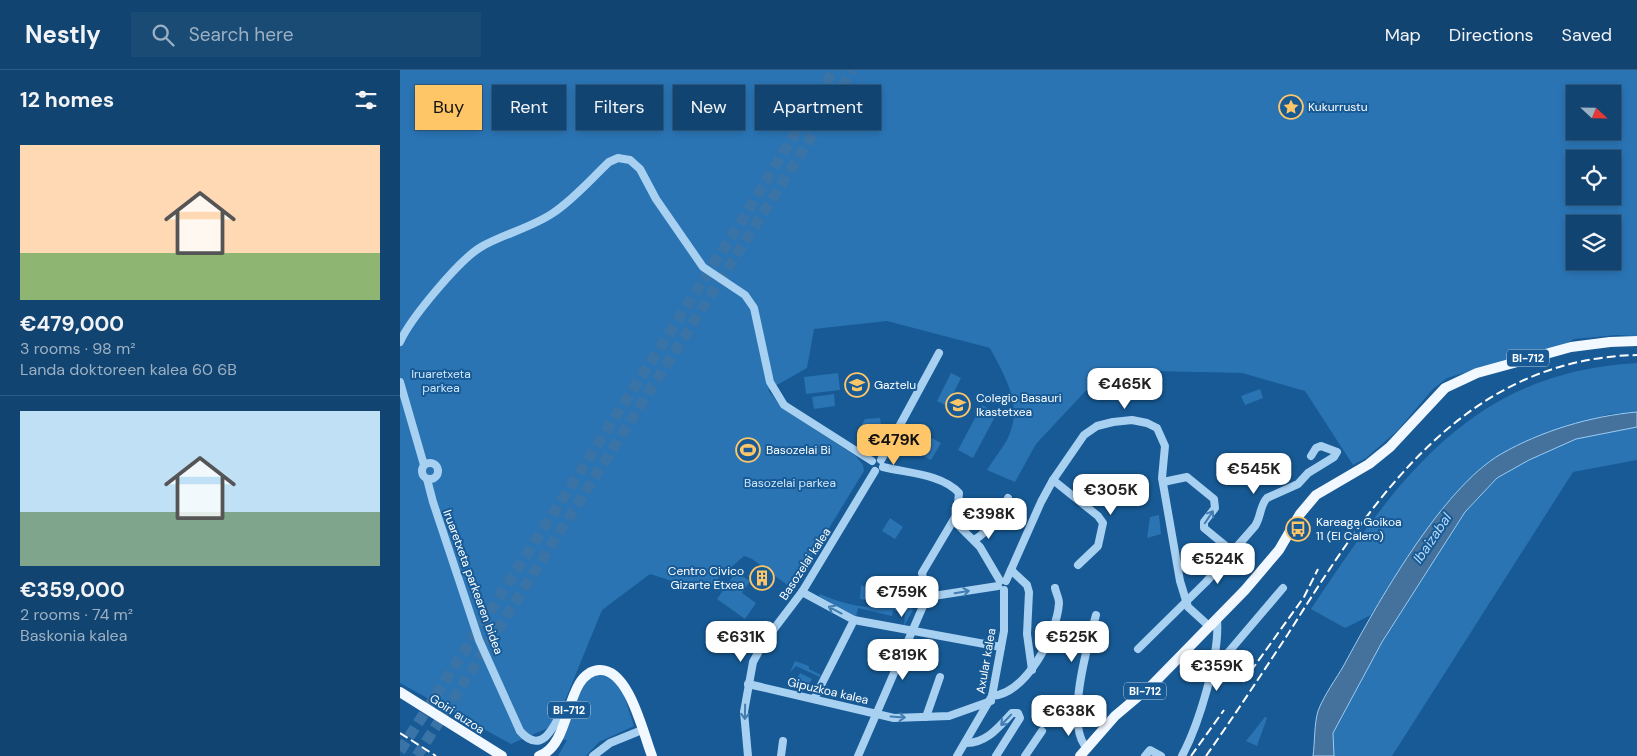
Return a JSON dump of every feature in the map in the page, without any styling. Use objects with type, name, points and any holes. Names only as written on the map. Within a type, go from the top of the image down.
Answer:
[{"type":"main road","name":"BI-712","points":[[1084,752],[1115,716],[1153,684],[1218,620],[1269,563],[1287,538],[1300,514],[1316,495],[1369,464],[1390,447],[1429,403],[1450,385],[1477,373],[1571,347],[1637,341]]},
{"type":"main road","name":"BI-712","points":[[539,756],[552,748],[558,739],[579,684],[589,673],[604,670],[617,676],[624,684],[652,756]]},
{"type":"main road","name":"Goiri auzoa","points":[[400,692],[502,756]]},
{"type":"street","points":[[400,342],[406,328],[426,304],[479,248],[550,215],[565,204],[609,162],[618,158],[630,160],[640,169],[656,199],[703,268],[745,295],[749,300],[754,308],[770,382],[784,405],[872,461]]},
{"type":"street","points":[[872,461],[871,467],[875,471],[882,464],[938,353]]},
{"type":"street","points":[[400,382],[424,465],[422,473],[427,479],[437,475],[437,468],[431,463],[424,465]]},
{"type":"street","points":[[927,597],[1002,584],[1011,570],[1030,524],[1053,480],[1090,430],[1113,422],[1132,420],[1147,423],[1157,428],[1165,446],[1163,482],[1180,581],[1188,607],[1210,627]]},
{"type":"street","points":[[1138,649],[1206,582],[1255,526],[1260,518],[1263,502],[1267,498],[1298,484],[1308,473],[1334,457],[1337,452],[1321,446],[1316,448],[1311,456]]},
{"type":"street","points":[[858,756],[927,597],[922,573],[954,521],[959,506],[959,493],[951,484],[882,464],[878,459],[872,461]]},
{"type":"street","name":"Basozelai kalea","points":[[748,756],[744,712],[753,662],[764,642],[802,592],[875,471]]},
{"type":"street","points":[[1163,482],[1187,477],[1214,500],[1215,508],[1204,522],[1204,528],[1232,552]]},
{"type":"street","name":"Iruaretxeta parkearen bidea","points":[[427,479],[479,640],[520,731],[527,742],[541,743],[547,739],[564,707],[570,707]]},
{"type":"street","points":[[1053,480],[1098,516],[1102,523],[1098,546],[1078,565]]},
{"type":"street","points":[[974,540],[985,533],[996,520],[1008,498]]},
{"type":"street","points":[[954,521],[974,540],[1002,584]]},
{"type":"street","points":[[1011,570],[1027,585],[1030,592],[1027,634],[1032,670]]},
{"type":"street","name":"Axular kalea","points":[[957,756],[991,699],[1002,647],[1002,584]]},
{"type":"street","points":[[1032,670],[1054,620],[1059,603],[1055,588]]},
{"type":"street","points":[[1214,654],[1226,654],[1283,588]]},
{"type":"street","points":[[802,592],[854,620],[1002,647]]},
{"type":"street","points":[[1084,752],[1080,735],[1078,693],[1085,653],[1096,615]]},
{"type":"street","points":[[814,699],[854,620]]},
{"type":"street","points":[[1182,756],[1197,726],[1218,637],[1218,620]]},
{"type":"street","name":"Gipuzkoa kalea","points":[[748,684],[894,718],[948,716],[1000,695],[1022,680],[1032,670]]},
{"type":"street","points":[[926,717],[940,677]]},
{"type":"street","points":[[965,743],[986,738],[1012,713],[1018,713],[1020,718],[996,756]]},
{"type":"street","points":[[593,756],[610,744],[642,730]]},
{"type":"street","points":[[1025,756],[1042,731]]},
{"type":"street","points":[[781,756],[783,742]]},
{"type":"street","points":[[1148,753],[1161,756]]},
{"type":"green space","points":[[400,70],[1637,70],[1637,336],[1617,335],[1574,339],[1562,346],[1539,350],[1447,378],[1433,389],[1397,431],[1366,458],[1353,465],[1305,391],[1242,373],[1155,371],[1094,382],[1036,444],[1015,482],[987,470],[1009,435],[1014,419],[1014,408],[1009,388],[990,348],[887,321],[814,329],[807,368],[768,390],[782,408],[856,456],[863,465],[864,471],[804,569],[790,587],[752,559],[744,556],[704,591],[650,574],[602,610],[555,725],[511,744],[400,683]]},
{"type":"green space","points":[[1637,363],[1637,412],[1610,414],[1541,435],[1500,455],[1472,478],[1440,512],[1371,615],[1345,628],[1311,609],[1374,518],[1407,478],[1443,442],[1482,411],[1527,387],[1578,371]]},
{"type":"green space","points":[[838,373],[840,390],[806,394],[804,377]]},
{"type":"green space","points":[[951,373],[961,378],[947,406],[937,401]]},
{"type":"green space","points":[[1260,389],[1263,398],[1245,405],[1241,396]]},
{"type":"green space","points":[[834,394],[835,406],[814,409],[812,397]]},
{"type":"green space","points":[[982,405],[997,413],[973,458],[958,450]]},
{"type":"green space","points":[[880,418],[882,433],[872,442],[857,433],[865,419]]},
{"type":"green space","points":[[909,426],[941,443],[931,460],[900,443]]},
{"type":"green space","points":[[1637,427],[1637,460],[1573,472],[1392,756],[1334,756],[1333,733],[1382,642],[1465,512],[1497,478],[1575,437]]},
{"type":"green space","points":[[1159,515],[1161,534],[1147,538],[1150,517]]},
{"type":"green space","points":[[890,518],[903,527],[895,539],[882,531]]},
{"type":"green space","points":[[736,572],[750,581],[742,593],[756,603],[745,619],[717,599]]},
{"type":"green space","points":[[861,585],[887,600],[890,596],[899,601],[878,602],[860,599]]},
{"type":"green space","points":[[820,594],[853,605],[884,607],[908,604],[913,610],[904,626],[905,613],[893,610],[892,616],[858,608],[856,617],[819,596]]},
{"type":"green space","points":[[795,661],[809,666],[809,669],[821,675],[820,677],[796,666],[790,672]]},
{"type":"green space","points":[[606,673],[621,686],[634,726],[599,742],[586,756],[558,756],[567,740],[558,739],[588,677]]},
{"type":"green space","points":[[800,673],[812,679],[807,688],[795,683]]},
{"type":"green space","points":[[1265,717],[1267,718],[1257,746],[1246,741]]},
{"type":"water","name":"Ibaizabal","points":[[1637,412],[1637,427],[1576,439],[1529,460],[1497,478],[1465,512],[1382,642],[1333,733],[1334,756],[1313,756],[1315,727],[1318,711],[1323,699],[1412,550],[1456,493],[1478,471],[1501,454],[1533,438],[1584,421]]},
{"type":"tunnel","points":[[400,751],[739,225],[834,70]]},
{"type":"tunnel","points":[[417,756],[816,130],[852,70]]},
{"type":"railway","points":[[1206,756],[1353,535],[1389,489],[1428,447],[1472,410],[1520,382],[1575,363],[1637,355]]},
{"type":"railway","points":[[1243,682],[1304,597],[1318,569]]},
{"type":"railway","points":[[1191,756],[1224,710]]},
{"type":"railway","points":[[400,733],[436,756]]},
{"type":"place","name":"Kukurrustu","points":[[1291,107]]},
{"type":"place","name":"Gaztelu","points":[[857,385]]},
{"type":"place","name":"Colegio Basauri Ikastetxea","points":[[958,405]]},
{"type":"place","name":"Basozelai Bi","points":[[748,450]]},
{"type":"place","name":"Kareaga Goikoa 11 (El Calero)","points":[[1298,529]]},
{"type":"place","name":"Centro Civico Gizarte Etxea","points":[[762,578]]},
{"type":"park label","name":"Iruaretxeta parkea","points":[[441,381]]},
{"type":"park label","name":"Basozelai parkea","points":[[790,483]]}]
